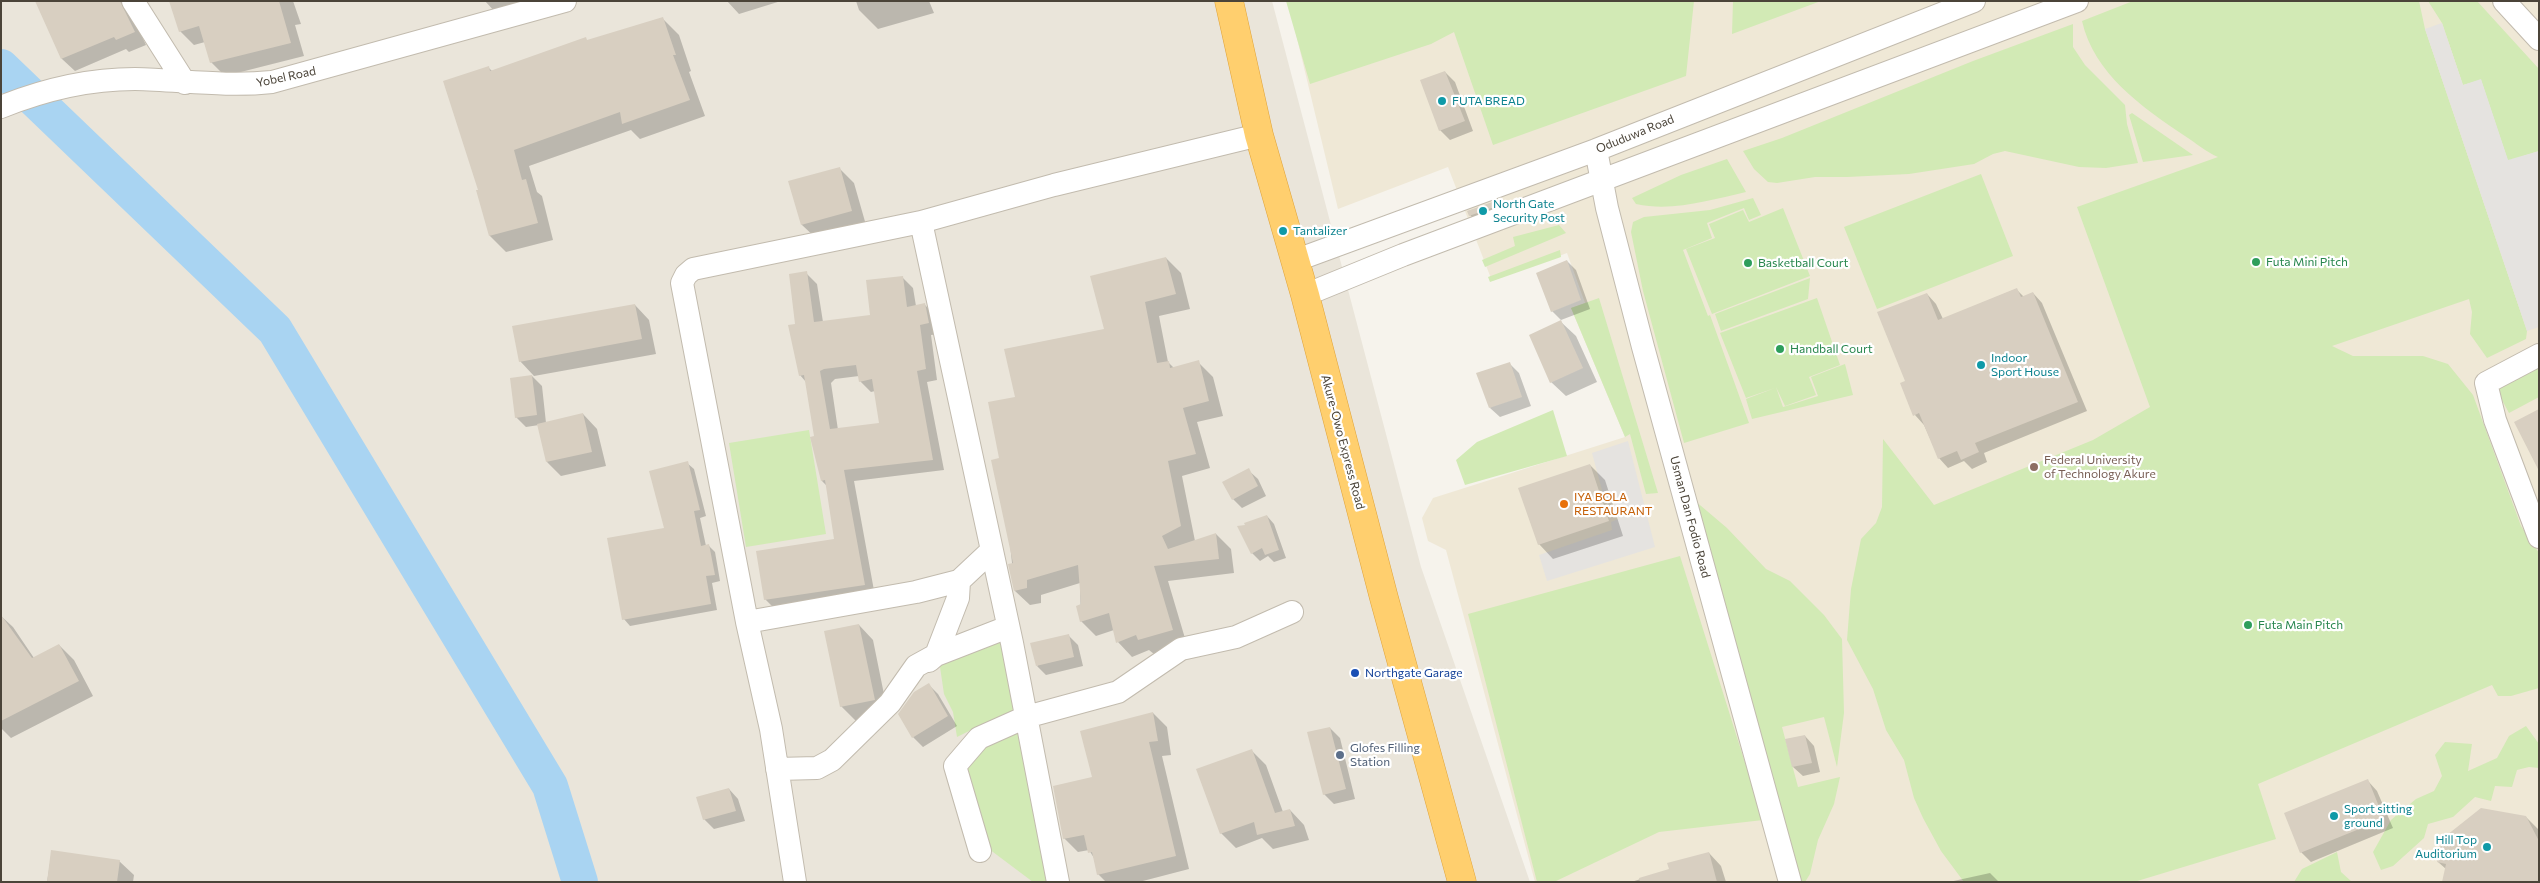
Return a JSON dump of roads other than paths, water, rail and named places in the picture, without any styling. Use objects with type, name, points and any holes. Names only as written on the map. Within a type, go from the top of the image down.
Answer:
[{"type":"highway","name":"Akure-Owo Express Road","points":[[1229,1],[1259,135],[1305,295],[1387,608],[1462,882]]},
{"type":"street","points":[[133,1],[185,83]]},
{"type":"street","name":"Yobel Road","points":[[1,108],[26,97],[83,83],[134,79],[241,86],[272,82],[565,1]]},
{"type":"street","points":[[1972,1],[1986,35]]},
{"type":"street","name":"Oduduwa Road","points":[[1294,262],[1596,150],[1972,1]]},
{"type":"street","points":[[1305,295],[1403,255],[1602,182],[2077,1]]},
{"type":"street","points":[[2504,1],[2539,39]]},
{"type":"street","points":[[795,882],[763,690],[747,622],[682,284],[686,275],[694,269],[921,222],[1054,186],[1259,135]]},
{"type":"street","name":"Usman Dan Fodio Road","points":[[1596,150],[1602,182],[1641,338],[1790,882]]},
{"type":"street","points":[[921,222],[1008,627],[1058,882]]},
{"type":"street","points":[[1393,226],[1403,255]]},
{"type":"street","points":[[2539,355],[2486,383],[2495,420],[2539,536]]},
{"type":"street","points":[[747,622],[916,592],[959,581],[991,551]]},
{"type":"street","points":[[916,666],[897,694],[936,655],[958,598],[959,581]]},
{"type":"street","points":[[980,851],[955,766],[979,738],[1026,717],[1118,692],[1181,649],[1236,637],[1292,612]]},
{"type":"street","points":[[777,769],[817,768],[832,760],[890,703],[916,666],[936,655],[1008,627]]},
{"type":"waterway","points":[[1,67],[275,330],[550,786],[580,882]]},
{"type":"place","name":"FUTA BREAD","points":[[1442,101]]},
{"type":"place","name":"North Gate Security Post","points":[[1483,211]]},
{"type":"place","name":"Tantalizer","points":[[1283,231]]},
{"type":"place","name":"Futa Mini Pitch","points":[[2256,262]]},
{"type":"place","name":"Basketball Court","points":[[1748,263]]},
{"type":"place","name":"Handball Court","points":[[1780,349]]},
{"type":"place","name":"Indoor Sport House","points":[[1981,365]]},
{"type":"place","name":"Federal University of Technology Akure","points":[[2034,467]]},
{"type":"place","name":"IYA BOLA RESTAURANT","points":[[1564,504]]},
{"type":"place","name":"Futa Main Pitch","points":[[2248,625]]},
{"type":"place","name":"Northgate Garage","points":[[1355,673]]},
{"type":"place","name":"Glofes Filling Station","points":[[1340,755]]},
{"type":"place","name":"Sport sitting ground","points":[[2334,816]]},
{"type":"place","name":"Hill Top Auditorium","points":[[2487,847]]}]
